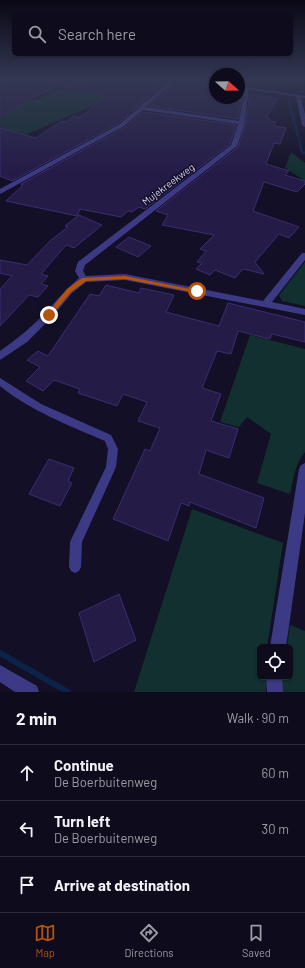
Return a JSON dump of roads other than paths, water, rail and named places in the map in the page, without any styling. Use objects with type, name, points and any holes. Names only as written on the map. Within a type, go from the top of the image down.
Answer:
[{"type":"street","points":[[0,192],[122,125],[139,110]]},
{"type":"street","points":[[157,110],[240,123]]},
{"type":"street","name":"Mujekreekweg","points":[[84,279],[79,271],[81,264],[234,146],[239,137],[243,110]]},
{"type":"street","points":[[301,110],[305,125]]},
{"type":"street","points":[[266,304],[305,255]]},
{"type":"street","points":[[0,356],[24,339],[49,315],[69,291],[84,279],[125,277],[305,312]]},
{"type":"street","points":[[278,644],[305,469]]},
{"type":"street","points":[[0,673],[31,692]]},
{"type":"street","points":[[274,680],[275,692]]},
{"type":"lane","points":[[0,381],[16,394],[43,410],[108,438],[113,449],[111,467],[76,542],[74,567]]},
{"type":"waterway","points":[[291,110],[301,147]]},
{"type":"waterway","points":[[300,146],[302,152],[305,153]]},
{"type":"waterway","points":[[0,653],[68,692]]}]
